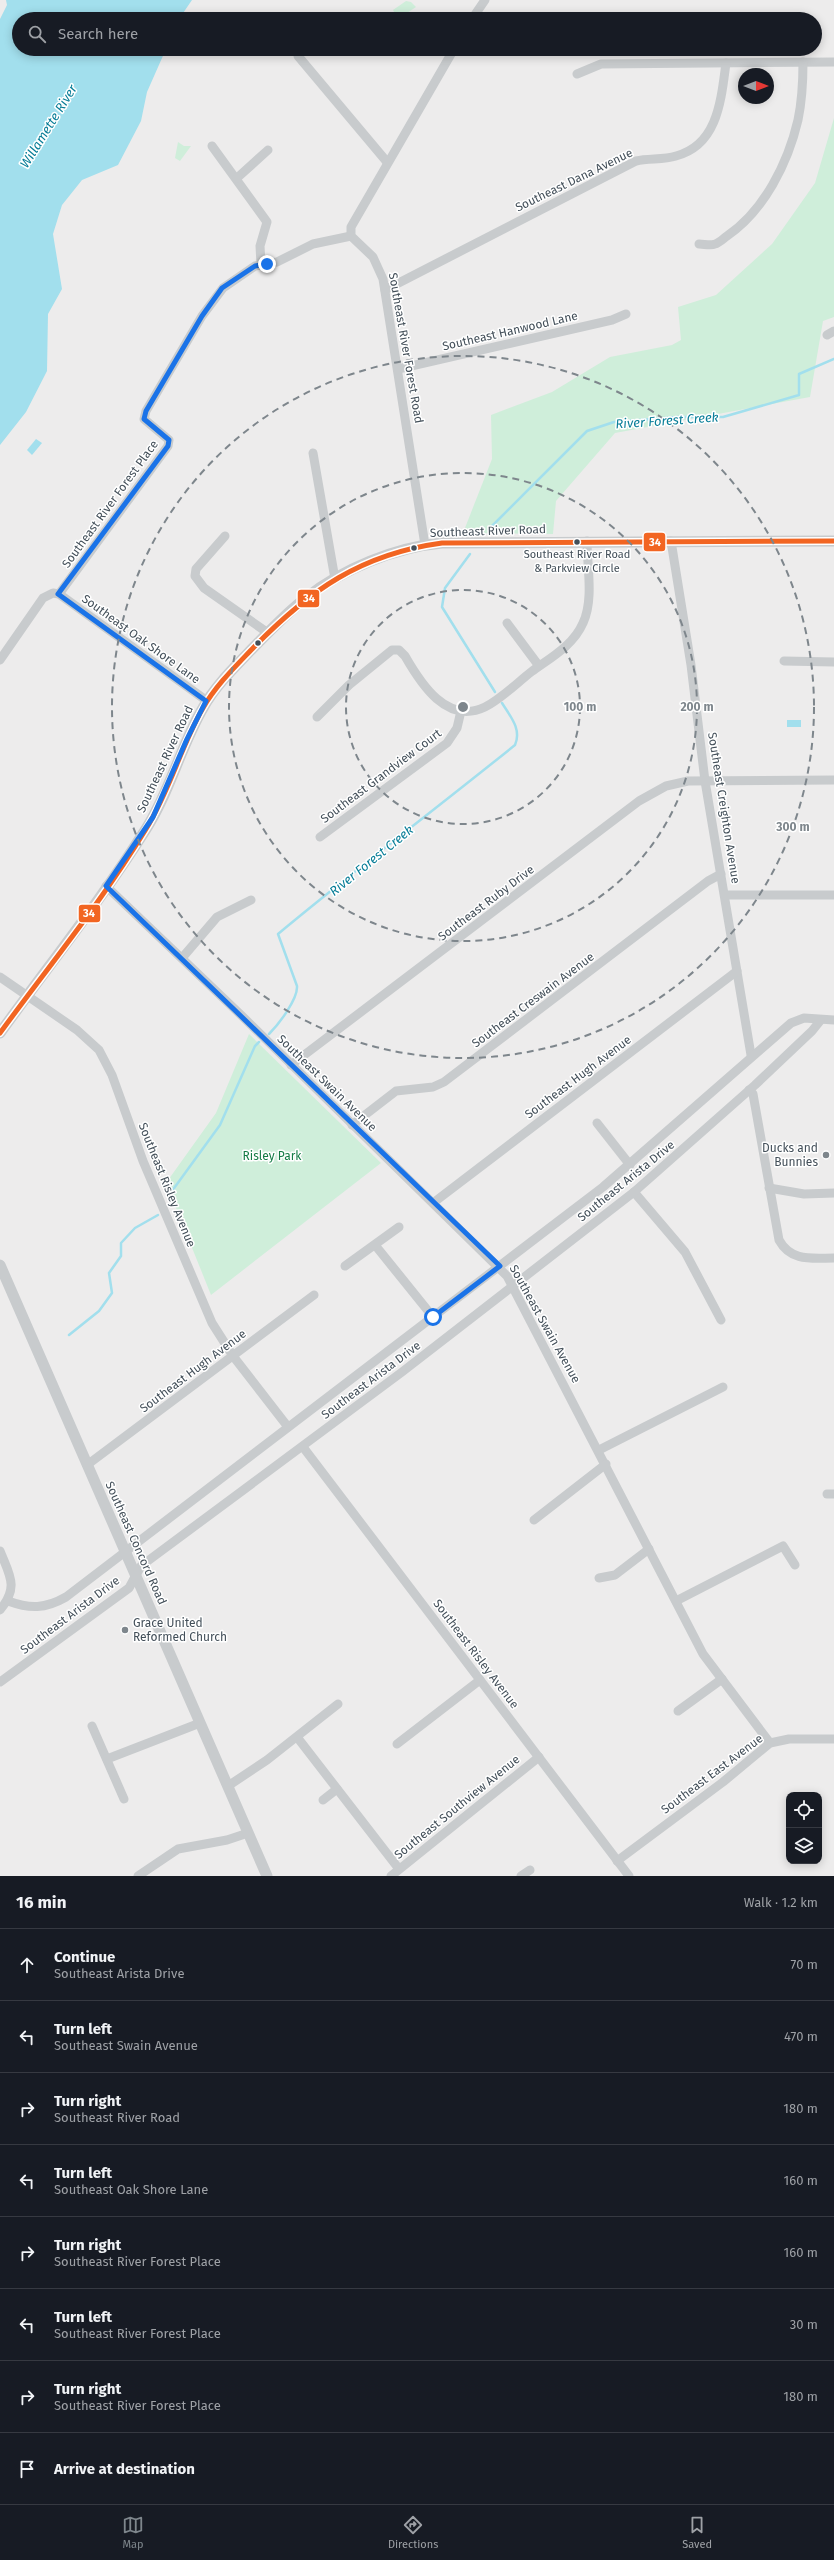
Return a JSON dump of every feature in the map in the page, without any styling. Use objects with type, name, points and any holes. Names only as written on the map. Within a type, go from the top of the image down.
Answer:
[{"type":"street","points":[[477,12],[486,0]]},
{"type":"street","points":[[298,56],[387,162]]},
{"type":"street","points":[[351,236],[351,227],[357,214],[450,56]]},
{"type":"street","points":[[699,244],[714,245],[744,223],[763,199],[777,176],[790,147],[798,121],[802,94],[803,62]]},
{"type":"street","points":[[577,74],[602,64],[834,62]]},
{"type":"street","name":"Southeast Dana Avenue","points":[[386,290],[630,163],[648,158],[675,157],[695,149],[710,132],[714,122],[720,105],[726,63]]},
{"type":"street","points":[[212,146],[237,178],[267,222],[260,246],[261,264]]},
{"type":"street","points":[[237,178],[268,150]]},
{"type":"street","name":"Southeast River Forest Road","points":[[351,236],[373,257],[381,272],[386,290],[425,545]]},
{"type":"street","name":"Southeast River Forest Place","points":[[58,594],[168,446],[169,440],[165,435],[144,419],[146,411],[202,316],[222,288],[261,264],[277,262],[313,244],[351,236]]},
{"type":"street","name":"Southeast Hanwood Lane","points":[[398,369],[612,320],[626,314]]},
{"type":"street","points":[[313,453],[335,579]]},
{"type":"street","points":[[225,536],[196,569],[195,576],[204,588],[268,633]]},
{"type":"street","points":[[317,717],[384,655],[392,650],[399,650],[435,698],[446,707],[461,711],[473,711],[487,706],[570,643],[584,622],[588,603],[587,541]]},
{"type":"street","name":"Southeast River Road","points":[[0,1033],[151,821],[206,701],[227,675],[268,633],[307,597],[335,579],[372,562],[425,545],[587,541],[834,541]]},
{"type":"street","name":"Southeast Creighton Avenue","points":[[671,541],[691,665],[705,781],[751,1056]]},
{"type":"street","points":[[0,660],[44,598],[53,592],[58,594]]},
{"type":"street","name":"Southeast Oak Shore Lane","points":[[58,594],[206,701]]},
{"type":"street","points":[[507,623],[539,666]]},
{"type":"street","points":[[784,661],[834,662]]},
{"type":"street","name":"Southeast Grandview Court","points":[[320,837],[447,743],[457,728],[461,711]]},
{"type":"street","name":"Southeast Ruby Drive","points":[[291,1065],[639,801],[656,791],[678,782],[834,780]]},
{"type":"street","name":"Southeast Creswain Avenue","points":[[352,1125],[396,1091],[433,1087],[444,1082],[708,881],[721,874]]},
{"type":"street","name":"Southeast Swain Avenue","points":[[106,886],[182,958],[352,1125],[500,1266],[513,1286],[599,1450],[703,1654],[770,1743]]},
{"type":"street","points":[[725,895],[834,895]]},
{"type":"street","points":[[182,958],[217,917],[251,900]]},
{"type":"street","name":"Southeast Hugh Avenue","points":[[433,1203],[737,971]]},
{"type":"street","name":"Southeast Risley Avenue","points":[[0,977],[77,1030],[99,1050],[105,1060],[201,1301],[212,1323],[233,1356],[288,1427]]},
{"type":"street","name":"Southeast Arista Drive","points":[[8,1600],[34,1608],[58,1602],[500,1266],[630,1165],[751,1056],[796,1019],[820,1020]]},
{"type":"street","points":[[820,1020],[834,1020]]},
{"type":"street","name":"Southeast Arista Drive","points":[[0,1682],[129,1588],[141,1566],[303,1447],[634,1192],[750,1090],[812,1031],[820,1020]]},
{"type":"street","points":[[750,1090],[754,1094],[776,1232],[782,1245],[790,1254],[801,1258],[834,1258]]},
{"type":"street","points":[[597,1124],[630,1165]]},
{"type":"street","points":[[769,1188],[804,1194],[834,1193]]},
{"type":"street","points":[[634,1192],[685,1252],[721,1320]]},
{"type":"street","points":[[345,1266],[399,1226]]},
{"type":"street","points":[[375,1245],[433,1317]]},
{"type":"street","name":"Southeast Concord Road","points":[[0,1265],[267,1876]]},
{"type":"street","name":"Southeast Hugh Avenue","points":[[87,1465],[314,1294]]},
{"type":"street","points":[[599,1450],[723,1387]]},
{"type":"street","name":"Southeast Risley Avenue","points":[[303,1447],[629,1876]]},
{"type":"street","points":[[534,1520],[606,1464]]},
{"type":"street","points":[[676,1601],[783,1546],[795,1565]]},
{"type":"street","points":[[599,1578],[615,1575],[649,1550]]},
{"type":"street","points":[[0,1551],[12,1584],[8,1600],[0,1610]]},
{"type":"street","points":[[678,1711],[722,1679]]},
{"type":"street","points":[[397,1744],[480,1680]]},
{"type":"street","points":[[228,1786],[297,1737],[338,1704]]},
{"type":"street","points":[[107,1759],[200,1723]]},
{"type":"street","points":[[92,1726],[124,1799]]},
{"type":"street","points":[[297,1737],[399,1869]]},
{"type":"street","name":"Southeast East Avenue","points":[[617,1861],[722,1782],[770,1743],[789,1739],[834,1739]]},
{"type":"street","name":"Southeast Southview Avenue","points":[[390,1876],[539,1758]]},
{"type":"street","points":[[323,1800],[336,1789]]},
{"type":"street","points":[[138,1876],[178,1849],[197,1844],[227,1840],[248,1833]]},
{"type":"street","points":[[521,1876],[530,1870]]},
{"type":"green space","points":[[406,1],[411,2],[416,7],[408,12],[394,12],[393,10]]},
{"type":"green space","points":[[834,118],[834,317],[823,321],[810,397],[615,433],[556,501],[553,534],[463,533],[492,459],[491,415],[552,392],[610,357],[672,345],[681,340],[678,307],[716,295],[772,244],[815,183]]},
{"type":"green space","points":[[178,142],[184,146],[191,146],[180,161],[175,158]]},
{"type":"green space","name":"Risley Park","points":[[249,1034],[381,1163],[211,1295],[166,1183],[216,1113]]},
{"type":"water","name":"Willamette River","points":[[6,0],[192,0],[184,12],[12,12],[12,56],[163,56],[147,92],[141,121],[118,165],[82,180],[62,205],[53,234],[62,289],[48,314],[47,371],[26,412],[0,445],[0,19],[7,5]]},
{"type":"water","points":[[36,439],[42,443],[32,455],[27,450]]},
{"type":"water","points":[[787,720],[801,720],[801,727],[787,727]]},
{"type":"waterway","name":"River Forest Creek","points":[[491,527],[587,431],[614,422],[678,417],[723,417],[799,395],[799,374],[834,359]]},
{"type":"waterway","name":"River Forest Creek","points":[[470,554],[445,588],[442,607],[495,692]]},
{"type":"waterway","name":"River Forest Creek","points":[[269,1034],[283,1018],[294,998],[297,986],[278,934],[515,745],[517,739],[516,728],[502,703]]},
{"type":"waterway","name":"River Forest Creek","points":[[172,1191],[220,1125],[255,1046],[259,1042]]},
{"type":"waterway","name":"River Forest Creek","points":[[69,1335],[99,1311],[112,1293],[109,1273],[121,1256],[121,1243],[135,1228],[158,1215]]},
{"type":"transit line","name":"34","points":[[0,1033],[94,907],[146,829],[162,799],[188,737],[203,708],[214,691],[254,647],[296,608],[339,578],[386,556],[413,548],[442,543],[834,541]]},
{"type":"place","name":"Southeast River Road & Parkview Circle","points":[[577,542]]},
{"type":"place","name":"Ducks and Bunnies","points":[[826,1155]]},
{"type":"place","name":"Grace United Reformed Church","points":[[125,1630]]},
{"type":"route","points":[[267,264],[255,266],[222,288],[202,316],[146,411],[144,419],[148,424],[165,435],[169,440],[168,446],[58,594],[206,701],[187,739],[149,825],[106,886],[500,1266],[433,1317]]}]
